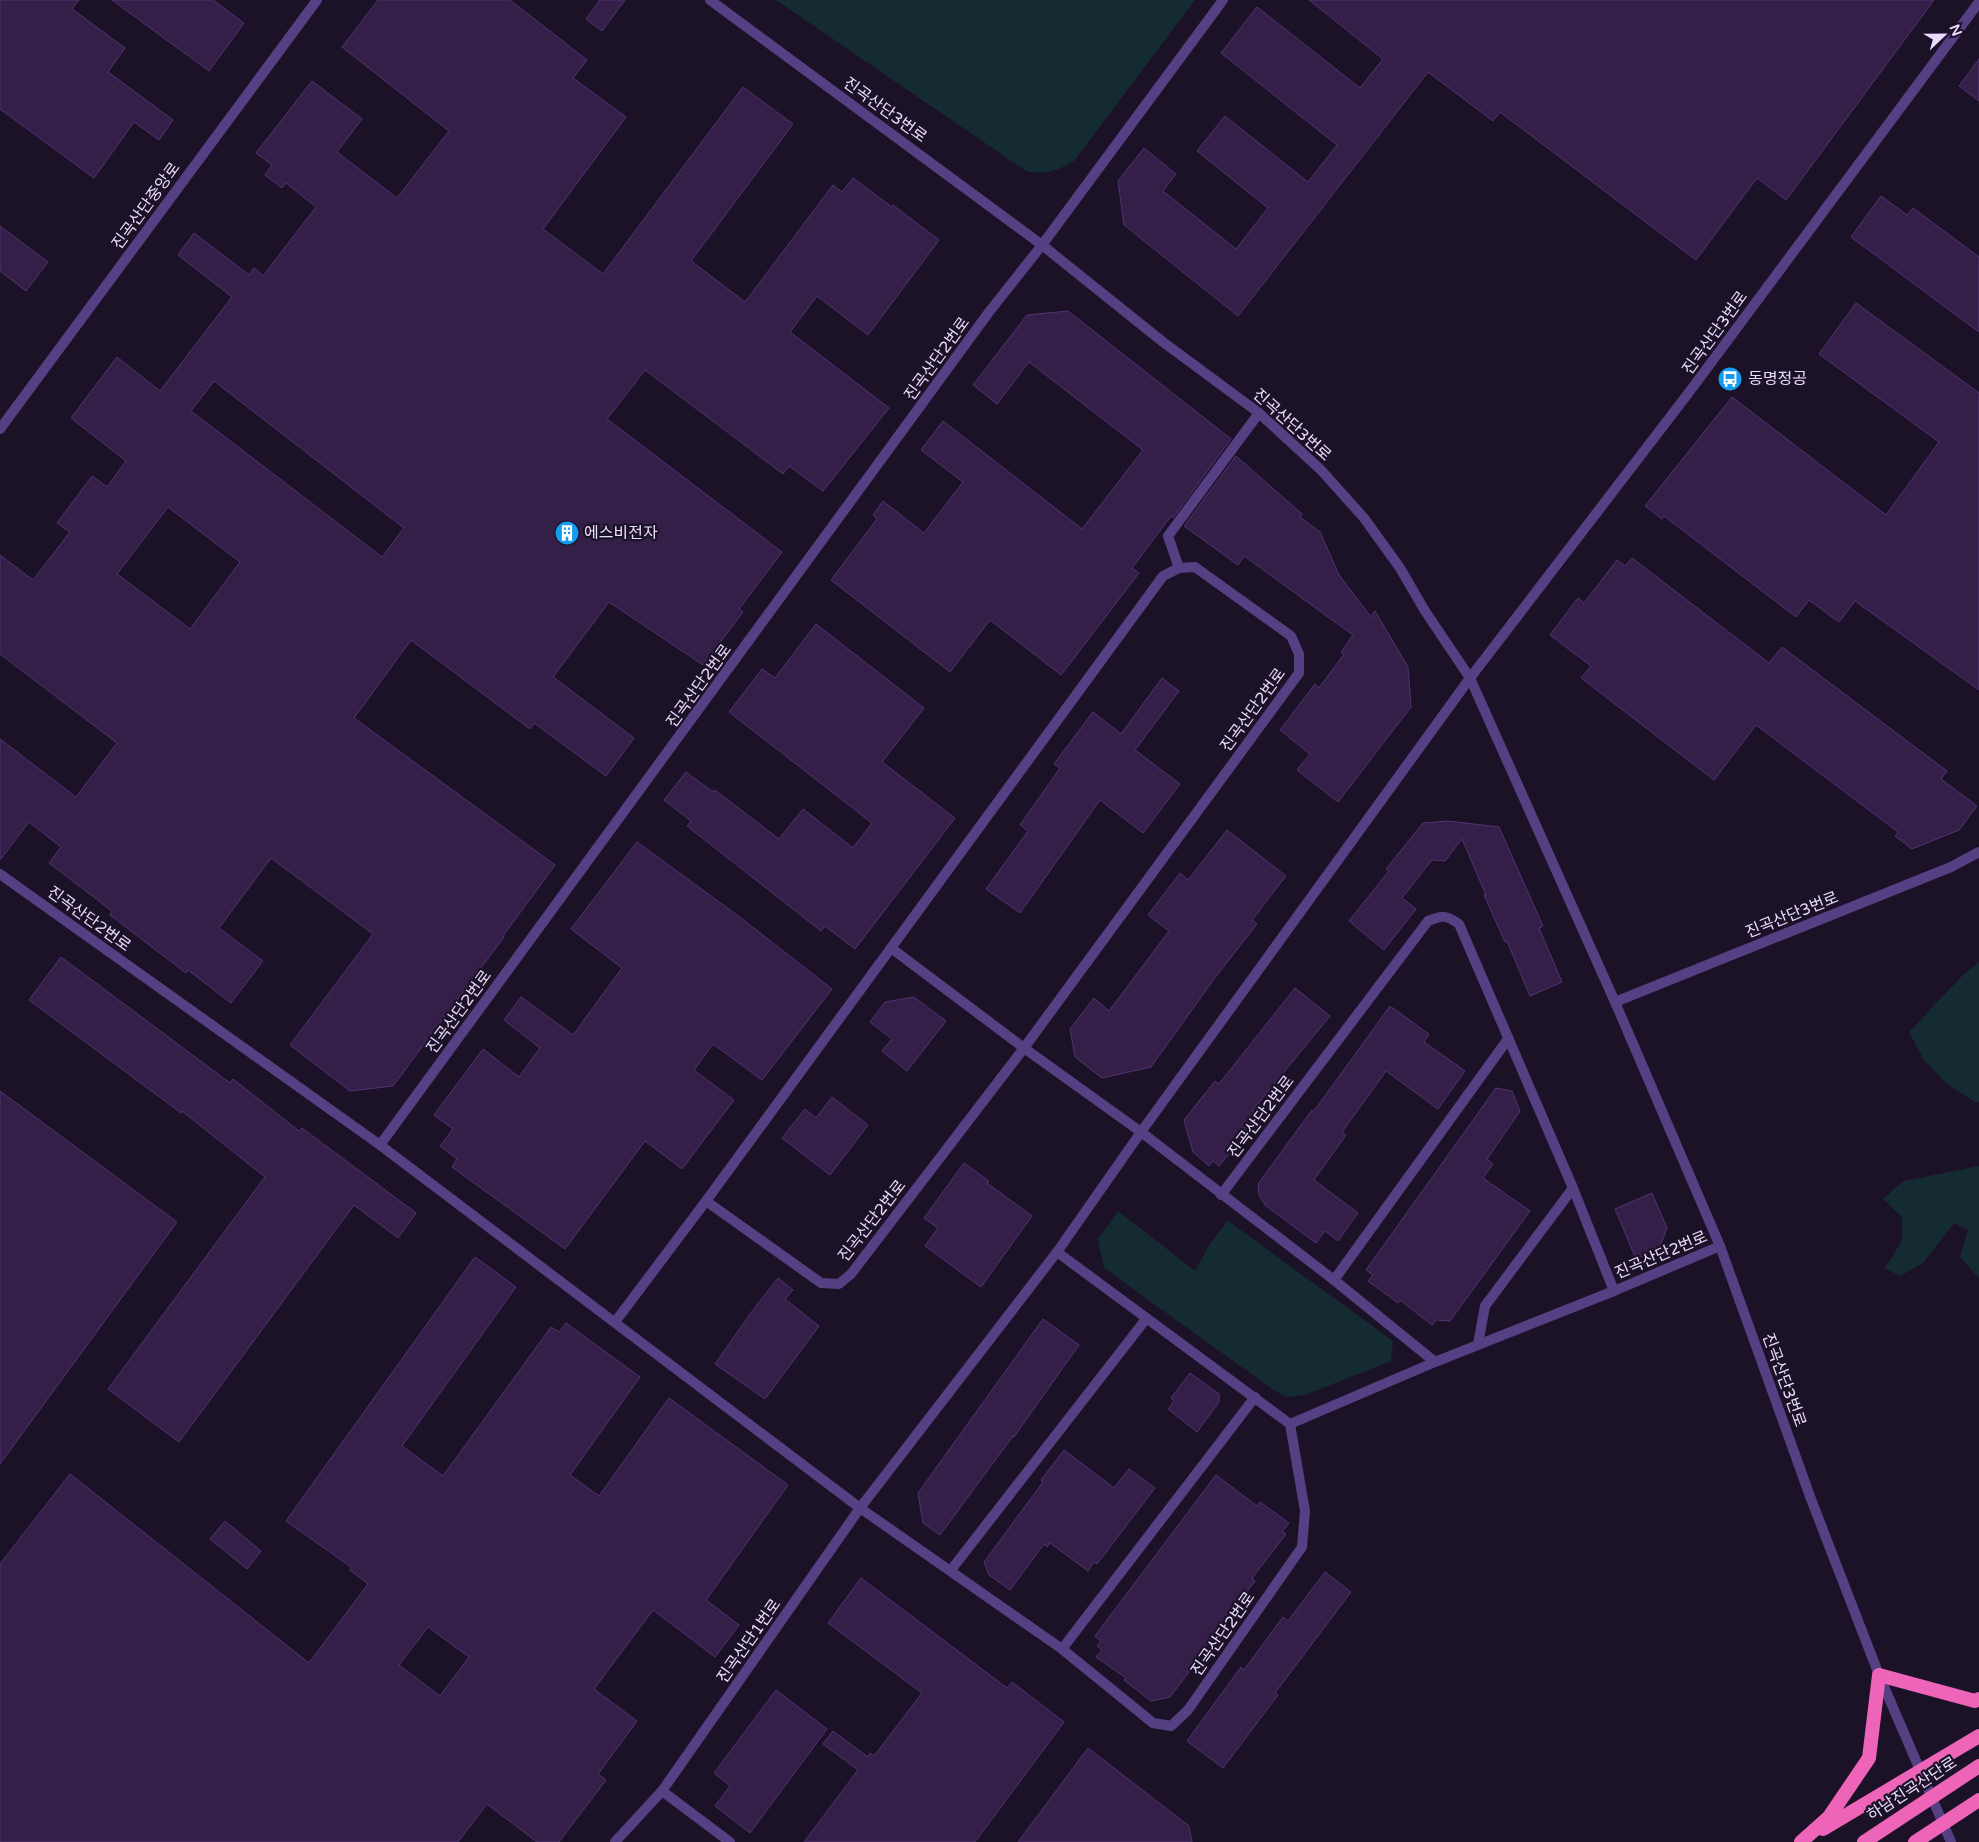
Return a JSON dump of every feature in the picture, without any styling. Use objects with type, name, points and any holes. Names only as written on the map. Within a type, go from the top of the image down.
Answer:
[{"type":"highway","points":[[1804,1841],[1829,1817],[1869,1758],[1879,1675],[1975,1701],[1979,1699]]},
{"type":"highway","points":[[1804,1841],[1979,1736]]},
{"type":"highway","name":"하남진곡산단로","points":[[1864,1842],[1979,1766]]},
{"type":"highway","points":[[1915,1842],[1979,1800]]},
{"type":"street","name":"진곡산단중앙로","points":[[0,429],[317,0]]},
{"type":"street","name":"진곡산단3번로","points":[[710,0],[1042,245],[1163,342],[1259,413],[1321,470],[1364,518],[1400,568],[1425,612],[1470,678],[1615,1002],[1720,1246],[1811,1499],[1879,1675],[1951,1842]]},
{"type":"street","points":[[1042,245],[1223,0]]},
{"type":"street","name":"진곡산단3번로","points":[[1470,678],[1690,391],[1979,2]]},
{"type":"street","name":"진곡산단2번로","points":[[380,1145],[990,312],[1042,245]]},
{"type":"street","points":[[615,1322],[706,1201],[1163,576],[1179,568],[1168,536],[1259,413]]},
{"type":"street","name":"진곡산단2번로","points":[[706,1201],[821,1283],[839,1284],[851,1274],[1024,1048],[1299,673],[1299,654],[1291,636],[1195,567],[1179,568]]},
{"type":"street","points":[[860,1508],[1057,1252],[1140,1132],[1470,678]]},
{"type":"street","name":"진곡산단3번로","points":[[1615,1002],[1951,867],[1979,852]]},
{"type":"street","name":"진곡산단2번로","points":[[0,874],[380,1145],[860,1508],[1062,1649],[1153,1723],[1171,1726],[1188,1710],[1302,1548],[1305,1511],[1290,1424],[1478,1344],[1614,1291],[1720,1246]]},
{"type":"street","name":"진곡산단2번로","points":[[1221,1195],[1428,921],[1440,916],[1450,918],[1459,924],[1573,1188],[1614,1291]]},
{"type":"street","points":[[891,948],[1140,1132],[1334,1280],[1435,1362]]},
{"type":"street","points":[[1334,1280],[1508,1039]]},
{"type":"street","points":[[1478,1344],[1485,1306],[1573,1188]]},
{"type":"street","points":[[1057,1252],[1146,1320],[1290,1424]]},
{"type":"street","points":[[951,1570],[1146,1320]]},
{"type":"street","points":[[1062,1649],[1255,1397]]},
{"type":"street","name":"진곡산단1번로","points":[[615,1842],[662,1791],[860,1508]]},
{"type":"street","points":[[662,1791],[730,1842]]},
{"type":"shaded area","points":[[776,0],[1195,0],[1074,161],[1056,170],[1039,173],[1026,171]]},
{"type":"shaded area","points":[[1979,962],[1979,1102],[1975,1102],[1946,1083],[1924,1060],[1909,1032],[1963,975]]},
{"type":"shaded area","points":[[1979,1166],[1979,1278],[1960,1257],[1968,1230],[1954,1223],[1923,1263],[1900,1276],[1885,1268],[1902,1241],[1902,1217],[1883,1199],[1904,1181]]},
{"type":"shaded area","points":[[1118,1211],[1195,1271],[1211,1242],[1228,1221],[1393,1341],[1391,1361],[1305,1395],[1287,1397],[1275,1391],[1104,1268],[1098,1239]]},
{"type":"building","points":[[0,0],[79,0],[72,9],[125,48],[108,72],[173,120],[159,140],[134,122],[94,178],[0,109]]},
{"type":"building","points":[[112,0],[213,0],[244,23],[209,71]]},
{"type":"building","points":[[378,0],[510,0],[587,60],[573,78],[626,117],[543,229],[603,274],[743,87],[793,124],[691,261],[745,302],[833,185],[842,192],[853,178],[939,240],[868,335],[817,296],[790,332],[889,408],[823,491],[789,466],[783,474],[645,370],[607,419],[782,552],[739,609],[743,612],[703,665],[609,602],[553,677],[634,738],[606,776],[534,723],[530,729],[411,640],[354,718],[555,865],[393,1086],[350,1091],[290,1045],[373,934],[271,858],[219,928],[263,961],[231,1003],[188,970],[186,973],[110,915],[112,911],[49,863],[61,847],[29,822],[0,860],[0,739],[76,797],[117,743],[0,654],[0,555],[33,580],[70,532],[57,523],[92,476],[107,487],[126,461],[71,418],[117,357],[160,391],[232,297],[178,255],[194,233],[249,275],[254,268],[263,276],[316,207],[286,183],[282,188],[265,175],[272,165],[256,153],[312,81],[362,119],[337,152],[397,198],[449,131],[342,47]],"holes":[[[214,381],[404,528],[382,557],[191,411]],[[168,507],[240,562],[190,629],[117,574]]]},
{"type":"building","points":[[600,0],[625,0],[602,31],[586,19]]},
{"type":"building","points":[[1309,0],[1934,0],[1786,200],[1757,178],[1696,260],[1500,112],[1493,121],[1428,72],[1238,316],[1124,225],[1118,181],[1144,148],[1176,174],[1163,191],[1236,249],[1268,208],[1197,151],[1225,116],[1308,182],[1337,145],[1221,53],[1257,7],[1360,88],[1383,59]]},
{"type":"building","points":[[1979,59],[1979,101],[1959,86]]},
{"type":"building","points":[[1881,196],[1907,215],[1913,208],[1979,257],[1979,332],[1851,237]]},
{"type":"building","points":[[0,226],[48,262],[26,291],[0,271]]},
{"type":"building","points":[[1856,303],[1979,393],[1979,690],[1855,601],[1839,622],[1809,600],[1796,617],[1664,516],[1662,519],[1645,506],[1732,397],[1886,515],[1939,442],[1819,354]]},
{"type":"building","points":[[1068,311],[1231,439],[1173,518],[1171,516],[1132,568],[1139,573],[1061,675],[990,620],[950,672],[831,580],[877,519],[873,515],[883,501],[924,533],[963,482],[921,450],[943,421],[1082,529],[1143,450],[1029,362],[997,404],[973,385],[1027,315]]},
{"type":"building","points":[[1236,456],[1302,514],[1300,517],[1320,532],[1339,575],[1371,617],[1375,611],[1408,667],[1411,707],[1338,802],[1297,770],[1310,754],[1280,730],[1315,684],[1319,688],[1344,654],[1341,652],[1353,635],[1244,556],[1238,565],[1184,526]]},
{"type":"building","points":[[1632,558],[1769,663],[1782,647],[1947,771],[1941,779],[1977,806],[1959,830],[1912,849],[1895,836],[1898,832],[1756,725],[1714,780],[1581,678],[1591,666],[1550,635],[1578,598],[1584,603],[1617,560],[1625,566]]},
{"type":"building","points":[[816,624],[924,708],[882,762],[955,818],[855,949],[825,926],[821,931],[687,826],[691,821],[664,800],[686,772],[713,792],[715,790],[779,839],[803,809],[853,848],[872,823],[729,712],[762,669],[775,678]]},
{"type":"building","points":[[1162,678],[1179,691],[1135,750],[1180,784],[1143,833],[1100,800],[1020,913],[986,889],[1028,831],[1020,825],[1060,768],[1054,764],[1093,712],[1121,734]]},
{"type":"building","points":[[1448,821],[1499,827],[1543,926],[1539,928],[1562,982],[1530,996],[1507,941],[1505,942],[1484,895],[1486,895],[1462,839],[1445,861],[1432,860],[1402,898],[1416,909],[1384,950],[1349,921],[1389,871],[1386,869],[1423,823]]},
{"type":"building","points":[[1227,830],[1286,876],[1252,920],[1257,924],[1214,979],[1151,1067],[1102,1078],[1075,1057],[1070,1029],[1094,998],[1109,1011],[1169,931],[1148,915],[1180,873],[1188,880]]},
{"type":"building","points":[[637,842],[737,915],[832,989],[762,1080],[713,1044],[694,1070],[734,1100],[682,1169],[645,1141],[565,1249],[452,1167],[457,1159],[440,1146],[453,1129],[434,1115],[483,1049],[519,1077],[540,1048],[504,1020],[521,997],[573,1035],[622,968],[571,929]]},
{"type":"building","points":[[61,957],[230,1083],[233,1079],[299,1131],[302,1128],[416,1213],[398,1238],[354,1205],[179,1442],[108,1389],[265,1177],[182,1111],[181,1113],[29,1000]]},
{"type":"building","points":[[1295,988],[1330,1016],[1252,1111],[1259,1116],[1219,1166],[1213,1161],[1209,1166],[1193,1152],[1184,1120],[1215,1081],[1219,1084]]},
{"type":"building","points":[[914,997],[946,1021],[907,1071],[882,1051],[892,1039],[870,1022],[885,1002]]},
{"type":"building","points":[[1390,1006],[1429,1034],[1424,1042],[1465,1071],[1438,1109],[1386,1071],[1342,1132],[1346,1135],[1314,1180],[1358,1213],[1338,1241],[1325,1231],[1316,1243],[1266,1206],[1259,1195],[1258,1184]]},
{"type":"building","points":[[1496,1088],[1512,1091],[1520,1111],[1487,1159],[1493,1164],[1483,1178],[1530,1211],[1450,1321],[1436,1320],[1432,1325],[1400,1300],[1398,1303],[1368,1281],[1373,1275],[1366,1270]]},
{"type":"building","points":[[0,1091],[177,1222],[0,1464]]},
{"type":"building","points":[[832,1097],[868,1125],[830,1175],[782,1138],[805,1109],[816,1118]]},
{"type":"building","points":[[964,1163],[989,1181],[987,1183],[1032,1216],[981,1287],[925,1246],[938,1228],[924,1218]]},
{"type":"building","points":[[1652,1193],[1667,1228],[1659,1249],[1636,1259],[1615,1209]]},
{"type":"building","points":[[475,1257],[516,1287],[402,1446],[443,1476],[551,1327],[559,1332],[566,1323],[640,1377],[570,1475],[599,1496],[669,1398],[788,1485],[706,1600],[739,1625],[715,1657],[653,1610],[594,1689],[637,1721],[598,1774],[606,1780],[559,1842],[537,1842],[487,1804],[458,1842],[0,1842],[0,1564],[70,1474],[309,1663],[368,1584],[350,1570],[351,1567],[286,1521]],"holes":[[[428,1627],[469,1657],[440,1696],[399,1665]]]},
{"type":"building","points":[[778,1278],[793,1290],[785,1299],[819,1326],[765,1399],[715,1364]]},
{"type":"building","points":[[1043,1319],[1079,1345],[1014,1437],[940,1535],[923,1523],[918,1493]]},
{"type":"building","points":[[1190,1373],[1219,1394],[1219,1402],[1197,1432],[1168,1409],[1174,1401],[1171,1398]]},
{"type":"building","points":[[1064,1450],[1114,1488],[1129,1469],[1155,1488],[1097,1564],[1094,1562],[1088,1571],[1050,1543],[1047,1547],[1044,1544],[1010,1590],[989,1575],[984,1562],[1043,1482],[1041,1480]]},
{"type":"building","points":[[1216,1475],[1257,1506],[1260,1502],[1289,1523],[1282,1532],[1286,1534],[1252,1578],[1255,1581],[1187,1671],[1189,1672],[1170,1697],[1151,1701],[1124,1680],[1126,1678],[1096,1657],[1102,1650],[1097,1646],[1101,1641],[1095,1636]]},
{"type":"building","points":[[225,1521],[261,1551],[247,1569],[210,1539]]},
{"type":"building","points":[[1325,1572],[1351,1592],[1275,1693],[1278,1695],[1223,1768],[1187,1741],[1241,1667],[1244,1670],[1283,1617],[1288,1621]]},
{"type":"building","points":[[861,1578],[1007,1688],[1012,1682],[1064,1722],[975,1842],[804,1842],[858,1770],[823,1744],[833,1731],[868,1757],[870,1753],[874,1756],[922,1693],[828,1623]]},
{"type":"building","points":[[776,1690],[827,1729],[750,1833],[715,1806],[730,1786],[714,1773]]},
{"type":"building","points":[[1088,1748],[1189,1826],[1192,1842],[1018,1842]]},
{"type":"place","name":"동명정공","points":[[1730,379]]},
{"type":"place","name":"에스비전자","points":[[567,533]]}]
